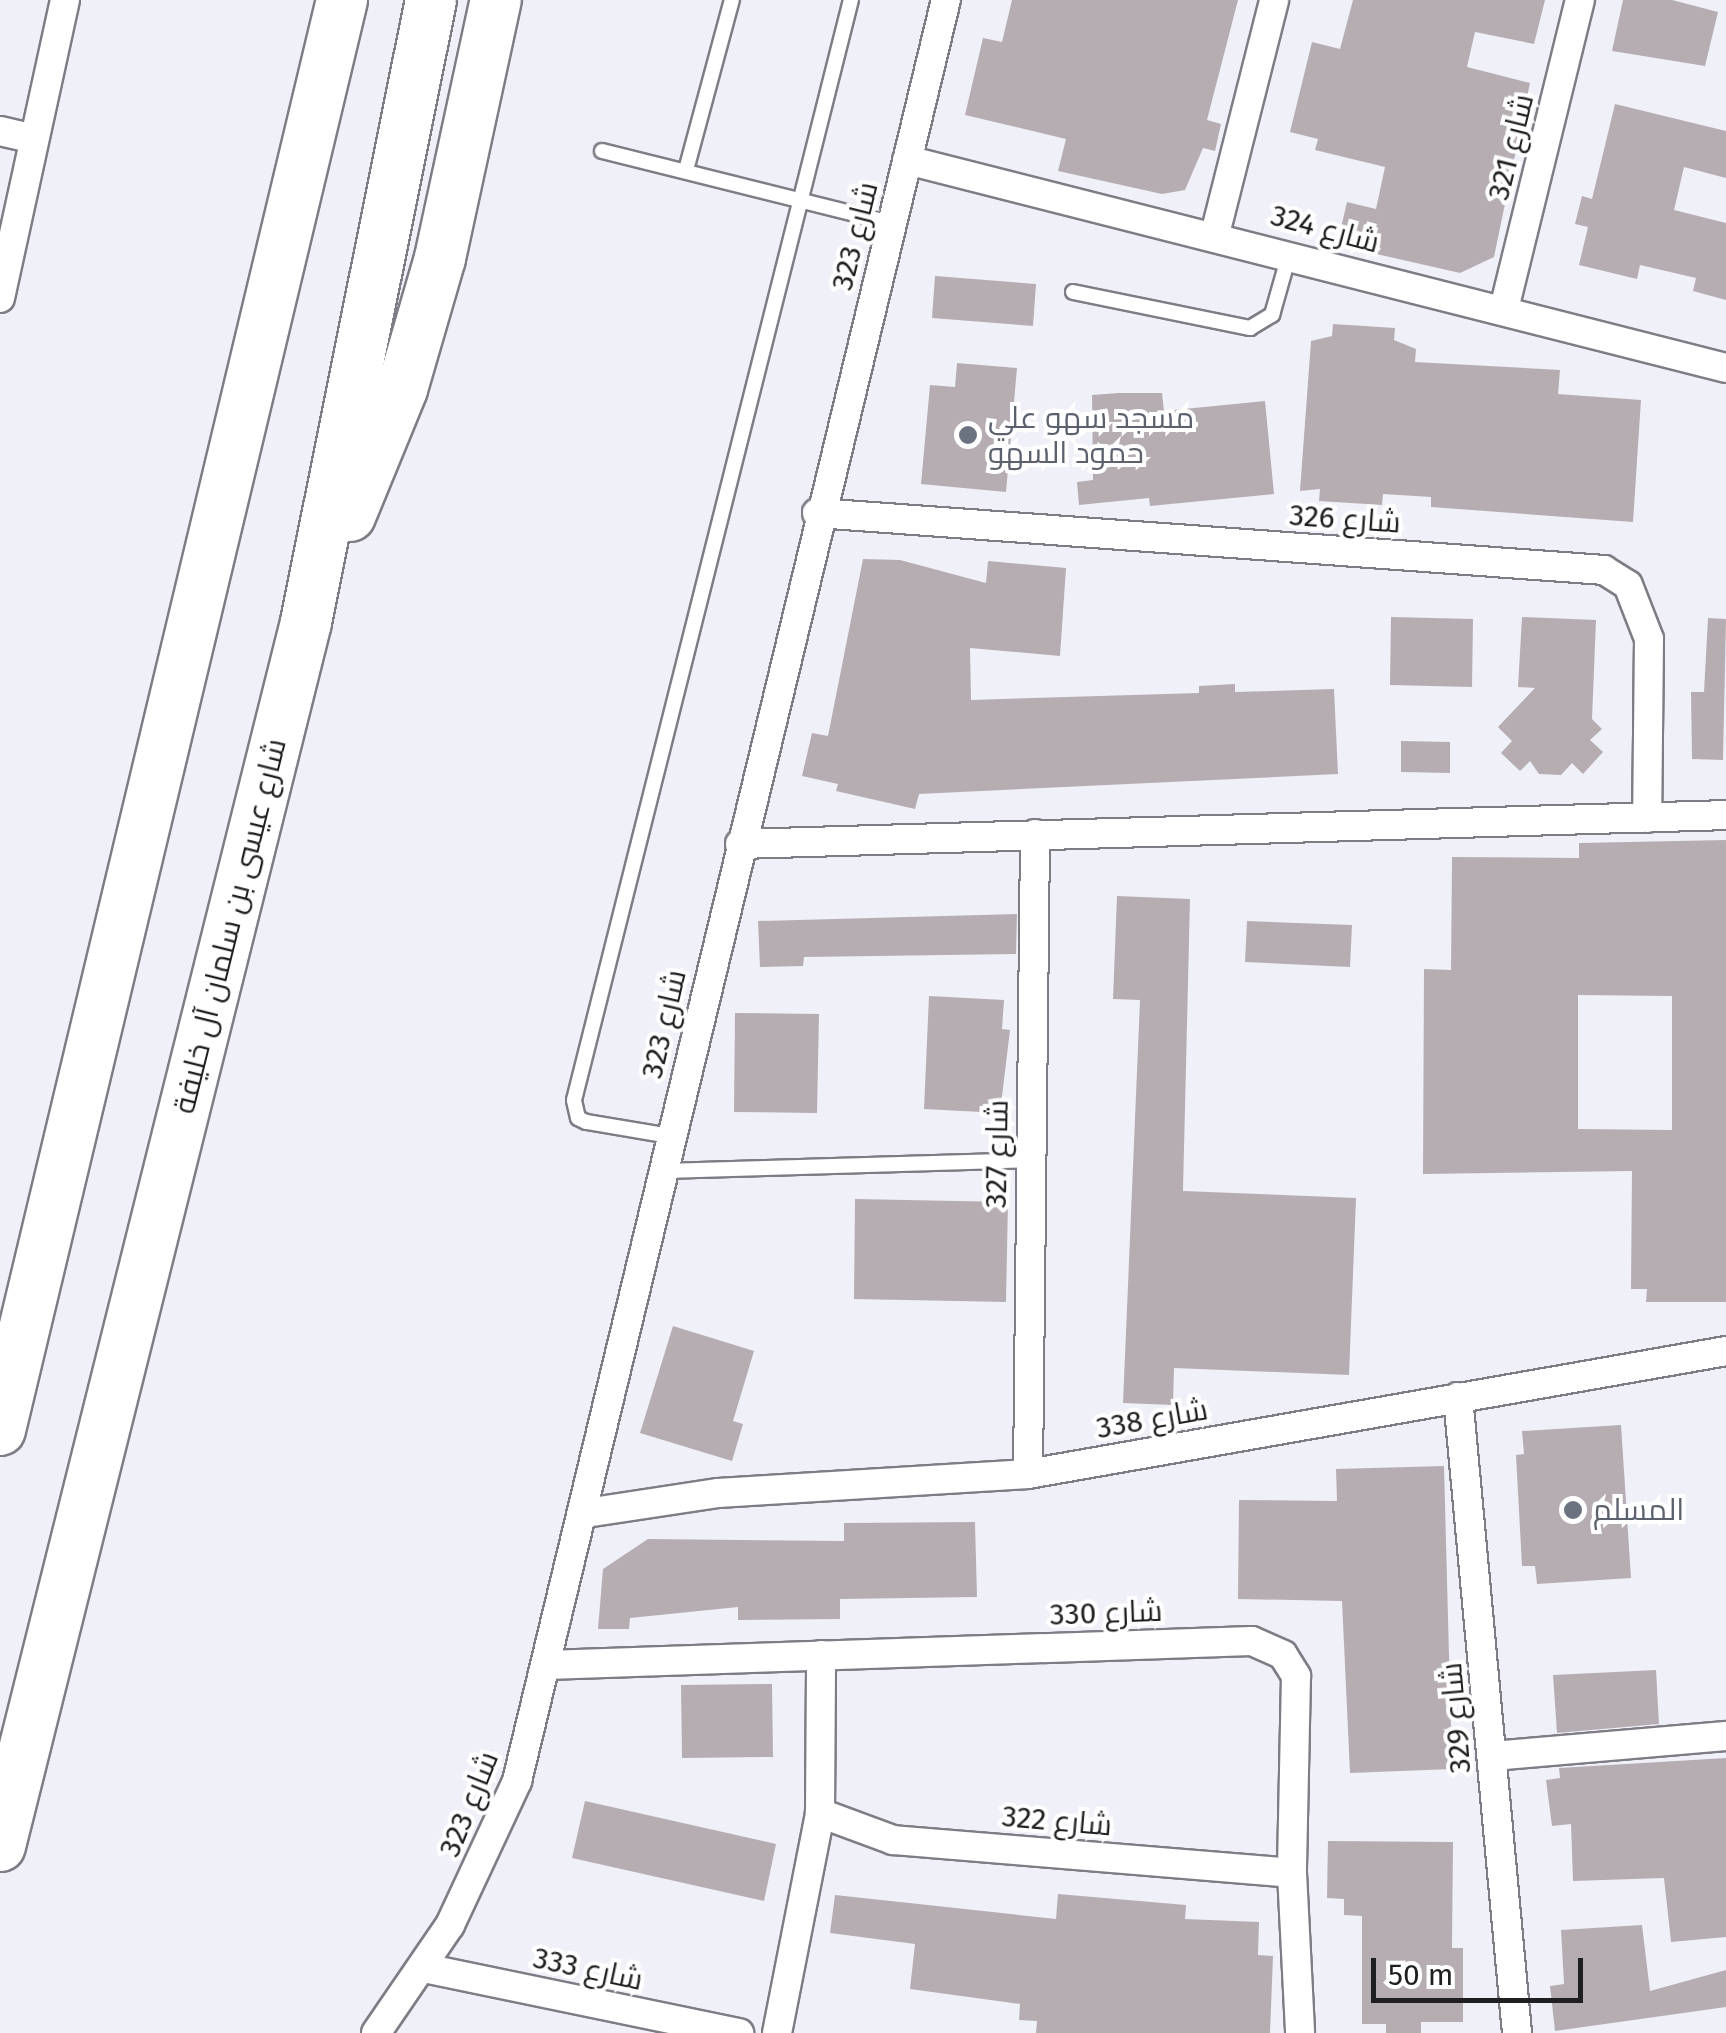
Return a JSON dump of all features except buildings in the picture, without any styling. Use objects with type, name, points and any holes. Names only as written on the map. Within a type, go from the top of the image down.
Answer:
[{"type":"highway","points":[[286,249],[310,0]]},
{"type":"highway","points":[[0,1430],[286,249],[342,0]]},
{"type":"highway","name":"شارع عيسى بن سلمان آل خليفة","points":[[0,1846],[306,622],[431,0]]},
{"type":"highway","points":[[306,622],[402,389],[440,258],[496,0]]},
{"type":"street","points":[[0,298],[66,0]]},
{"type":"street","name":"شارع 323","points":[[376,2033],[424,1968],[492,1841],[517,1781],[586,1514],[670,1136],[818,513],[946,0]]},
{"type":"street","points":[[1215,234],[1274,0]]},
{"type":"street","name":"شارع 321","points":[[1504,309],[1580,0]]},
{"type":"street","points":[[0,130],[34,139]]},
{"type":"street","name":"شارع 324","points":[[907,160],[1215,234],[1726,368]]},
{"type":"street","name":"شارع 326","points":[[818,513],[1604,570],[1628,585],[1648,639],[1648,818]]},
{"type":"street","points":[[740,844],[1726,815]]},
{"type":"street","name":"شارع 327","points":[[1028,1474],[1035,834]]},
{"type":"street","name":"شارع 338","points":[[586,1514],[718,1493],[1028,1474],[1726,1351]]},
{"type":"street","name":"شارع 329","points":[[1458,1397],[1517,2033]]},
{"type":"street","name":"شارع 330","points":[[547,1666],[1252,1641],[1267,1648],[1283,1656],[1296,1676],[1292,1873],[1300,2033]]},
{"type":"street","points":[[776,2033],[820,1813],[821,1656]]},
{"type":"street","points":[[1492,1756],[1726,1736]]},
{"type":"street","name":"شارع 322","points":[[820,1813],[893,1840],[1292,1873]]},
{"type":"street","name":"شارع 333","points":[[424,1968],[739,2033]]},
{"type":"lane","points":[[686,170],[732,0]]},
{"type":"lane","points":[[670,1136],[586,1122],[578,1118],[574,1100],[851,0]]},
{"type":"lane","points":[[602,151],[892,222]]},
{"type":"lane","points":[[1073,292],[1250,328],[1272,315],[1289,254]]},
{"type":"lane","points":[[662,1172],[1029,1160]]},
{"type":"place","name":"مسجد سهو علي حمود السهو","points":[[968,435]]},
{"type":"place","name":"المسلم","points":[[1573,1510]]}]
